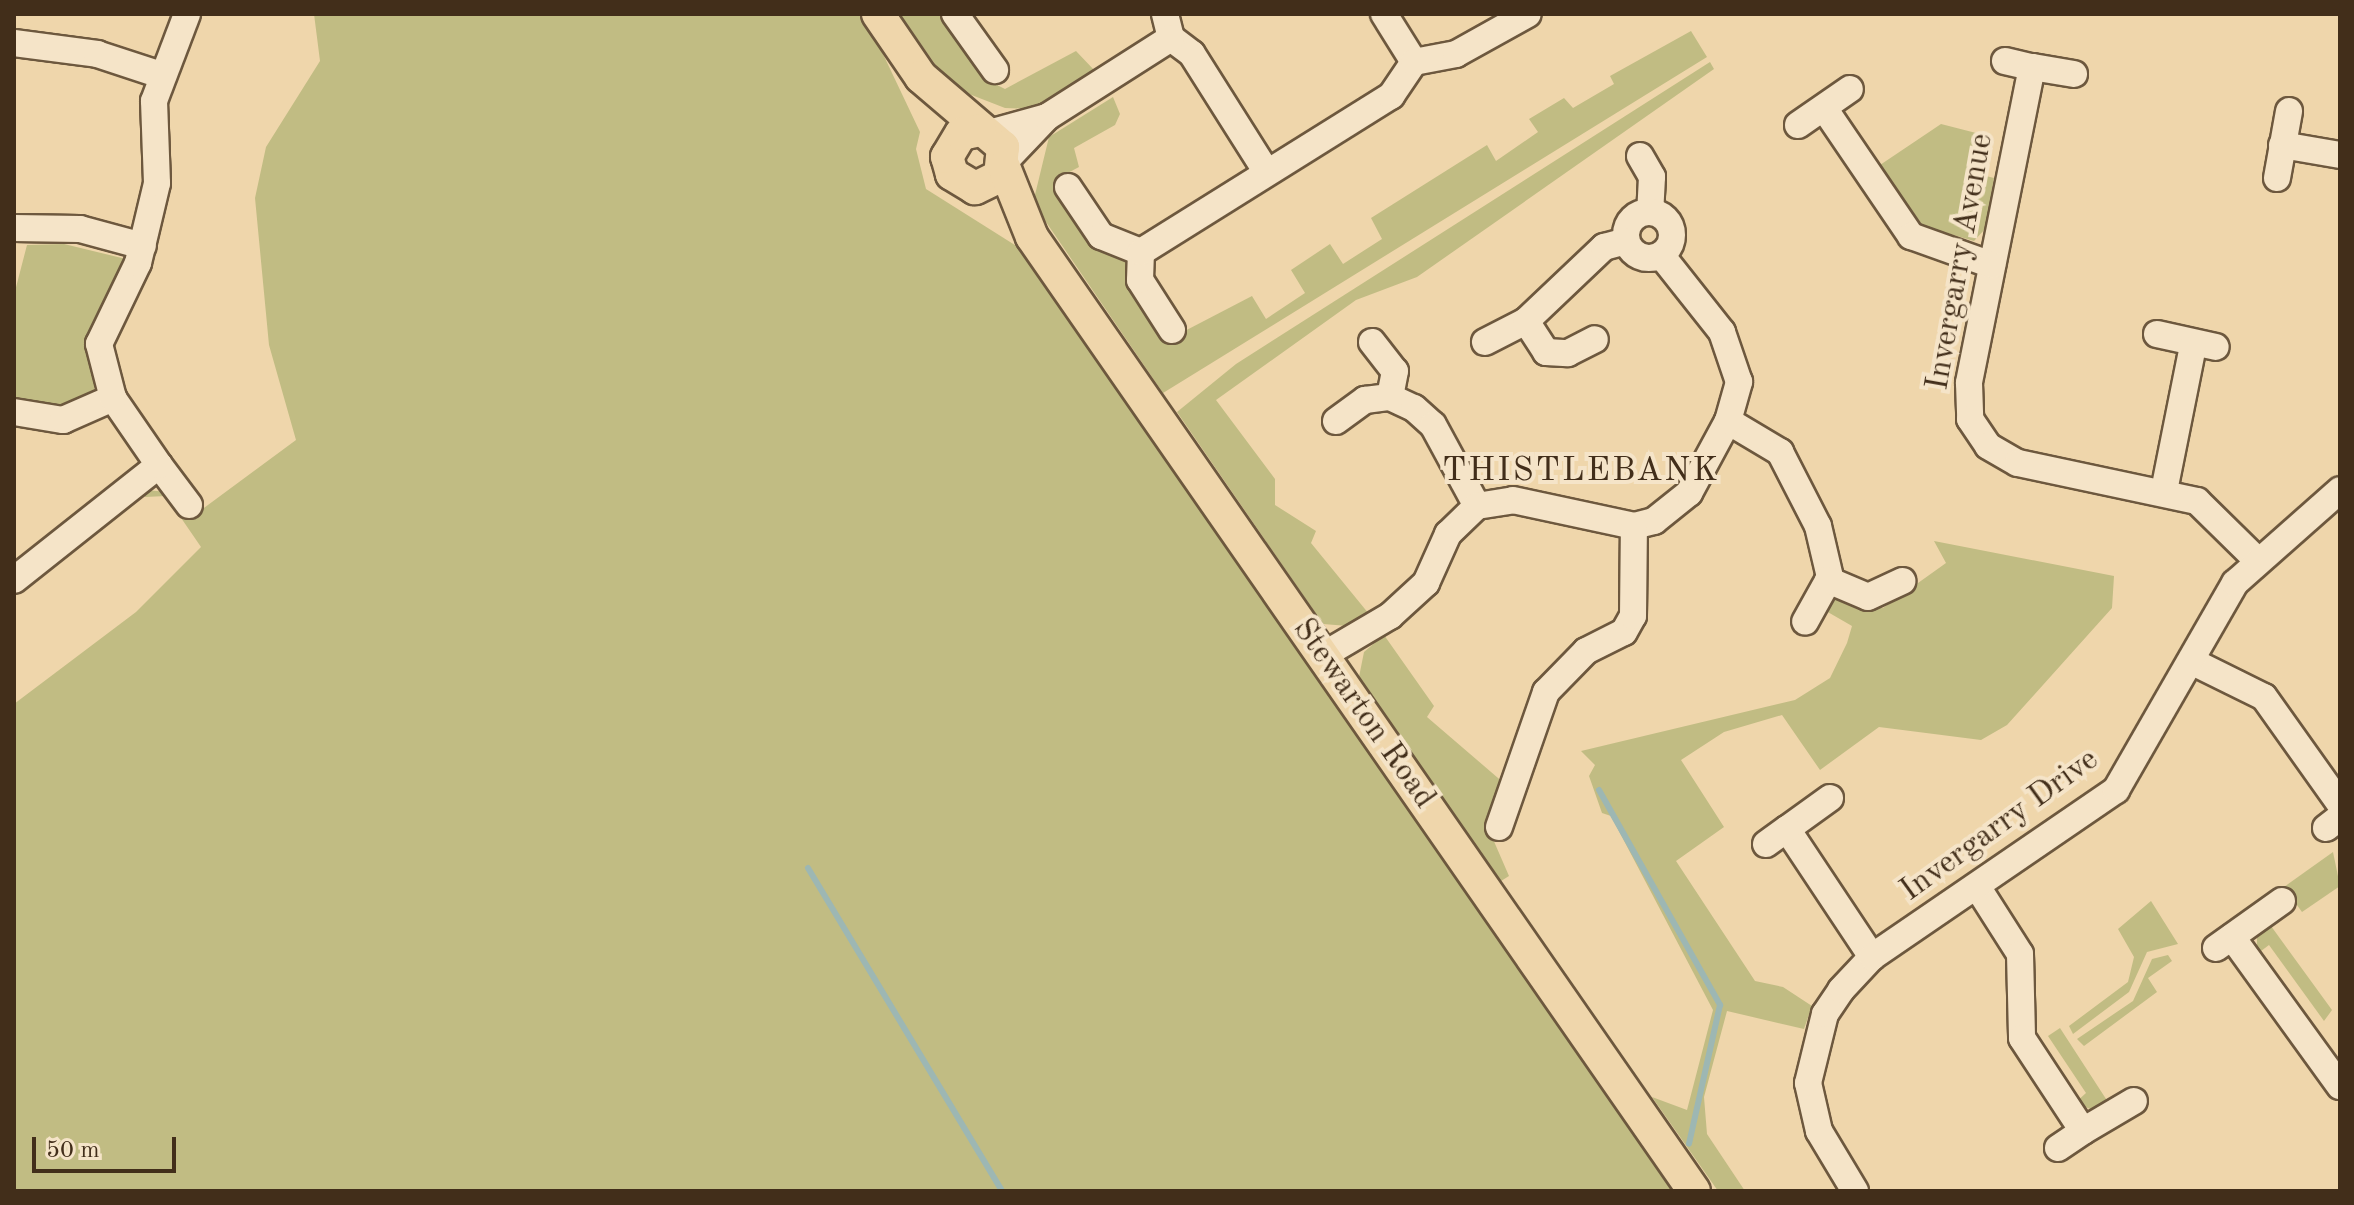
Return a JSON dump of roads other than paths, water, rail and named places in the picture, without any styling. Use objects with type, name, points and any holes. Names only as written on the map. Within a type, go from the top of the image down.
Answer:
[{"type":"main road","name":"Stewarton Road","points":[[878,14],[921,77],[995,147],[1032,237],[1694,1191]]},
{"type":"main road","name":"Stewarton Road","points":[[921,77],[947,157],[966,186],[1032,237]]},
{"type":"main road","points":[[947,157],[961,134],[995,147],[993,183],[966,186]]},
{"type":"street","points":[[187,14],[161,75],[151,127],[157,183],[143,246],[99,344],[113,398],[189,505]]},
{"type":"street","points":[[955,14],[956,25],[973,32],[995,70]]},
{"type":"street","points":[[1384,14],[1414,62]]},
{"type":"street","points":[[1141,252],[1240,196],[1266,171],[1391,96],[1414,62],[1456,54],[1528,14]]},
{"type":"street","points":[[995,147],[1047,117],[1168,26],[1192,54],[1266,171]]},
{"type":"street","points":[[14,43],[97,54],[161,75]]},
{"type":"street","points":[[2005,61],[2074,74]]},
{"type":"street","name":"Invergarry Avenue","points":[[2032,67],[1967,394],[1976,433],[2018,463],[2164,491],[2211,511],[2255,558]]},
{"type":"street","points":[[1798,125],[1850,89]]},
{"type":"street","points":[[1824,108],[1911,236],[1992,265]]},
{"type":"street","points":[[2277,178],[2289,111]]},
{"type":"street","points":[[2282,145],[2340,155]]},
{"type":"street","points":[[1640,156],[1652,177],[1650,212]]},
{"type":"street","points":[[1068,187],[1101,236],[1141,252]]},
{"type":"street","points":[[1485,342],[1526,321],[1580,264],[1626,241],[1631,221],[1650,212]]},
{"type":"street","points":[[1650,212],[1670,226],[1661,255]]},
{"type":"street","points":[[14,228],[80,229],[143,246]]},
{"type":"street","points":[[1626,241],[1640,257],[1661,255]]},
{"type":"street","points":[[1141,252],[1140,280],[1172,330]]},
{"type":"street","points":[[1322,656],[1390,616],[1426,583],[1448,534],[1477,506],[1513,500],[1634,526],[1654,521],[1689,493],[1728,421],[1739,382],[1731,347],[1661,255]]},
{"type":"street","points":[[1526,321],[1546,352],[1568,353],[1595,339]]},
{"type":"street","points":[[2157,334],[2204,346],[2164,491]]},
{"type":"street","points":[[1372,342],[1395,371],[1390,397]]},
{"type":"street","points":[[1336,421],[1365,400],[1390,397],[1433,425],[1477,506]]},
{"type":"street","points":[[14,412],[63,420],[113,398]]},
{"type":"street","points":[[1728,421],[1780,452],[1792,469],[1829,557],[1828,580],[1805,622]]},
{"type":"street","points":[[14,580],[159,465]]},
{"type":"street","name":"Invergarry Drive","points":[[1855,1191],[1819,1131],[1808,1083],[1825,1014],[1872,957],[1978,888],[2116,790],[2255,558],[2340,490]]},
{"type":"street","points":[[1499,827],[1546,692],[1586,651],[1624,632],[1633,616],[1634,526]]},
{"type":"street","points":[[1828,580],[1868,597],[1903,581]]},
{"type":"street","points":[[2191,661],[2264,697],[2340,804]]},
{"type":"street","points":[[1830,798],[1776,836],[1872,957]]},
{"type":"street","points":[[1978,888],[2020,954],[2022,1038],[2083,1131]]},
{"type":"street","points":[[2282,901],[2224,943],[2340,1086]]},
{"type":"street","points":[[2058,1148],[2134,1101]]},
{"type":"waterway","points":[[1599,790],[1720,1005],[1689,1144]]},
{"type":"waterway","points":[[808,868],[1002,1191]]},
{"type":"district","name":"THISTLEBANK","points":[[1581,472]]}]
